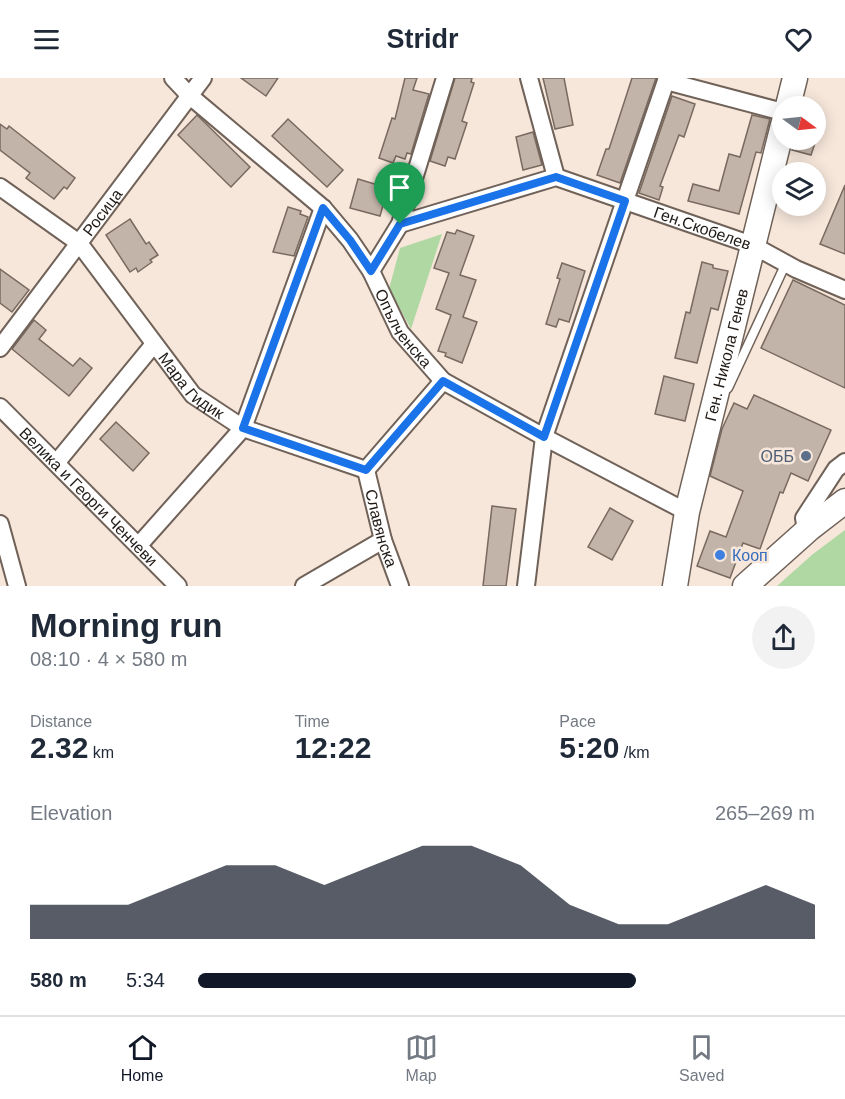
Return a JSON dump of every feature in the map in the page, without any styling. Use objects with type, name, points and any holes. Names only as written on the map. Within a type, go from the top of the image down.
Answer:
[{"type":"street","name":"Опълченска","points":[[173,78],[190,96],[323,208],[350,240],[371,271],[400,332],[443,381],[687,512]]},
{"type":"street","name":"Росица","points":[[0,348],[203,78]]},
{"type":"street","points":[[371,271],[400,224],[445,78]]},
{"type":"street","points":[[400,224],[556,177],[530,78]]},
{"type":"street","points":[[790,96],[795,78]]},
{"type":"street","points":[[526,586],[544,437],[667,80],[772,109]]},
{"type":"street","name":"Ген. Никола Генев","points":[[675,586],[687,512],[776,150]]},
{"type":"street","name":"Ген.Скобелев","points":[[556,177],[752,244],[791,266],[845,290]]},
{"type":"street","name":"Мара Гидик","points":[[0,187],[79,243],[193,395],[243,428],[366,470]]},
{"type":"street","points":[[139,545],[243,428],[323,208]]},
{"type":"street","points":[[57,462],[154,344]]},
{"type":"street","points":[[366,470],[443,381]]},
{"type":"street","name":"Велика и Георги Ченчеви","points":[[0,407],[178,586]]},
{"type":"street","points":[[810,528],[805,524],[804,518],[836,469],[845,462]]},
{"type":"street","name":"Славянска","points":[[366,470],[383,540],[400,586]]},
{"type":"street","points":[[745,586],[810,528],[845,501]]},
{"type":"street","points":[[0,524],[17,586]]},
{"type":"street","points":[[304,586],[383,540]]},
{"type":"lane","points":[[712,411],[720,405],[791,266]]},
{"type":"green space","points":[[442,234],[411,329],[389,289],[400,248]]},
{"type":"green space","points":[[845,530],[845,586],[777,586],[813,554]]},
{"type":"building","points":[[241,78],[278,78],[266,96]]},
{"type":"building","points":[[405,78],[417,78],[413,90],[429,94],[411,154],[407,153],[405,159],[396,156],[393,163],[379,158],[392,118],[395,119]]},
{"type":"building","points":[[455,78],[472,78],[471,82],[474,83],[462,121],[467,123],[455,159],[448,157],[445,166],[430,161]]},
{"type":"building","points":[[543,78],[564,78],[573,125],[555,129]]},
{"type":"building","points":[[632,78],[656,78],[620,183],[597,175],[606,149],[609,149]]},
{"type":"building","points":[[672,96],[695,104],[684,137],[679,135],[660,186],[663,187],[659,200],[639,193]]},
{"type":"building","points":[[197,115],[250,167],[231,187],[178,135]]},
{"type":"building","points":[[752,115],[770,119],[761,153],[756,152],[739,214],[688,201],[693,184],[719,191],[729,154],[740,157]]},
{"type":"building","points":[[288,119],[343,170],[327,187],[272,136]]},
{"type":"building","points":[[0,124],[7,129],[9,126],[75,178],[67,189],[64,187],[54,199],[26,178],[30,173],[0,150]]},
{"type":"building","points":[[533,132],[542,165],[523,170],[516,137]]},
{"type":"building","points":[[792,150],[813,150],[811,155]]},
{"type":"building","points":[[358,179],[388,188],[380,216],[350,208]]},
{"type":"building","points":[[845,185],[845,254],[820,244]]},
{"type":"building","points":[[288,207],[301,211],[300,214],[308,217],[294,256],[273,252]]},
{"type":"building","points":[[130,219],[146,244],[149,242],[158,255],[138,272],[136,268],[130,272],[106,235]]},
{"type":"building","points":[[457,230],[474,236],[460,275],[476,280],[463,317],[477,322],[462,363],[438,351],[451,315],[436,309],[449,273],[434,268],[447,232],[455,234]]},
{"type":"building","points":[[702,262],[713,265],[713,268],[728,271],[718,310],[711,308],[697,363],[675,358],[686,312],[690,313]]},
{"type":"building","points":[[562,263],[585,271],[569,322],[559,319],[556,327],[546,324],[560,279],[557,278]]},
{"type":"building","points":[[0,269],[29,290],[12,312],[0,303]]},
{"type":"building","points":[[793,280],[845,305],[845,388],[761,348]]},
{"type":"building","points":[[34,320],[46,330],[39,339],[73,366],[80,358],[92,368],[69,396],[12,349]]},
{"type":"building","points":[[664,376],[694,384],[685,421],[655,414]]},
{"type":"building","points":[[754,395],[831,430],[808,481],[791,473],[783,493],[780,492],[760,549],[743,543],[730,578],[697,566],[710,531],[726,537],[743,491],[710,476],[722,429],[734,403],[747,409]]},
{"type":"building","points":[[116,422],[149,453],[133,471],[100,439]]},
{"type":"building","points":[[492,506],[516,509],[506,586],[483,586]]},
{"type":"building","points":[[610,508],[633,521],[612,560],[588,547]]},
{"type":"place","name":"ОББ","points":[[806,456]]},
{"type":"place","name":"Кооп","points":[[720,555]]},
{"type":"route","points":[[556,177],[625,201],[544,437],[443,381],[366,470],[243,428],[323,208],[350,240],[371,271],[400,224],[556,177]]}]
